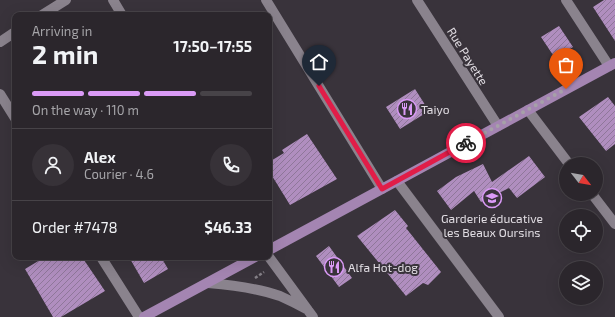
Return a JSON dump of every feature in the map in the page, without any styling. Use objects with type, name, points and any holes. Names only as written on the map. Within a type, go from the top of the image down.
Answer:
[{"type":"main road","points":[[272,248],[612,65]]},
{"type":"main road","points":[[144,317],[249,260]]},
{"type":"street","points":[[47,12],[66,0]]},
{"type":"street","points":[[113,0],[120,12]]},
{"type":"street","points":[[266,0],[382,189]]},
{"type":"street","name":"Rue Payette","points":[[417,0],[498,126]]},
{"type":"street","points":[[566,0],[612,65]]},
{"type":"street","points":[[0,42],[12,34]]},
{"type":"street","points":[[0,94],[12,113]]},
{"type":"street","points":[[528,110],[564,157]]},
{"type":"street","points":[[397,180],[499,317]]},
{"type":"street","points":[[597,201],[615,224]]},
{"type":"street","points":[[103,260],[139,317]]},
{"type":"street","points":[[271,260],[311,314]]},
{"type":"street","points":[[208,282],[234,285],[280,296],[311,314]]},
{"type":"path","points":[[253,280],[264,272]]},
{"type":"building","points":[[604,0],[615,0],[615,41],[593,7]]},
{"type":"building","points":[[559,26],[573,47],[555,58],[541,37]]},
{"type":"building","name":"Taiyo","points":[[415,89],[429,111],[400,129],[386,107]]},
{"type":"building","points":[[608,97],[615,106],[615,144],[606,151],[579,117]]},
{"type":"building","points":[[307,134],[337,179],[290,205],[272,176],[272,160],[284,153],[282,150]]},
{"type":"building","points":[[529,156],[545,177],[517,198],[509,188],[481,202],[474,191],[451,210],[437,191],[456,177],[483,164],[492,182]]},
{"type":"building","points":[[395,210],[408,226],[406,228],[441,272],[428,285],[423,283],[406,296],[357,236]]},
{"type":"building","name":"Alfa Hot-dog","points":[[329,246],[352,278],[339,287],[316,256]]},
{"type":"building","points":[[40,260],[84,260],[105,291],[61,317],[53,317],[25,269]]},
{"type":"building","points":[[131,260],[163,260],[168,269],[144,283]]},
{"type":"way so far","points":[[466,143],[566,89]]},
{"type":"place","name":"Taiyo","points":[[407,109]]},
{"type":"place","name":"Garderie éducative les Beaux Oursins","points":[[492,198]]},
{"type":"place","name":"Alfa Hot-dog","points":[[334,267]]},
{"type":"route","points":[[319,86],[382,189],[466,143]]}]
